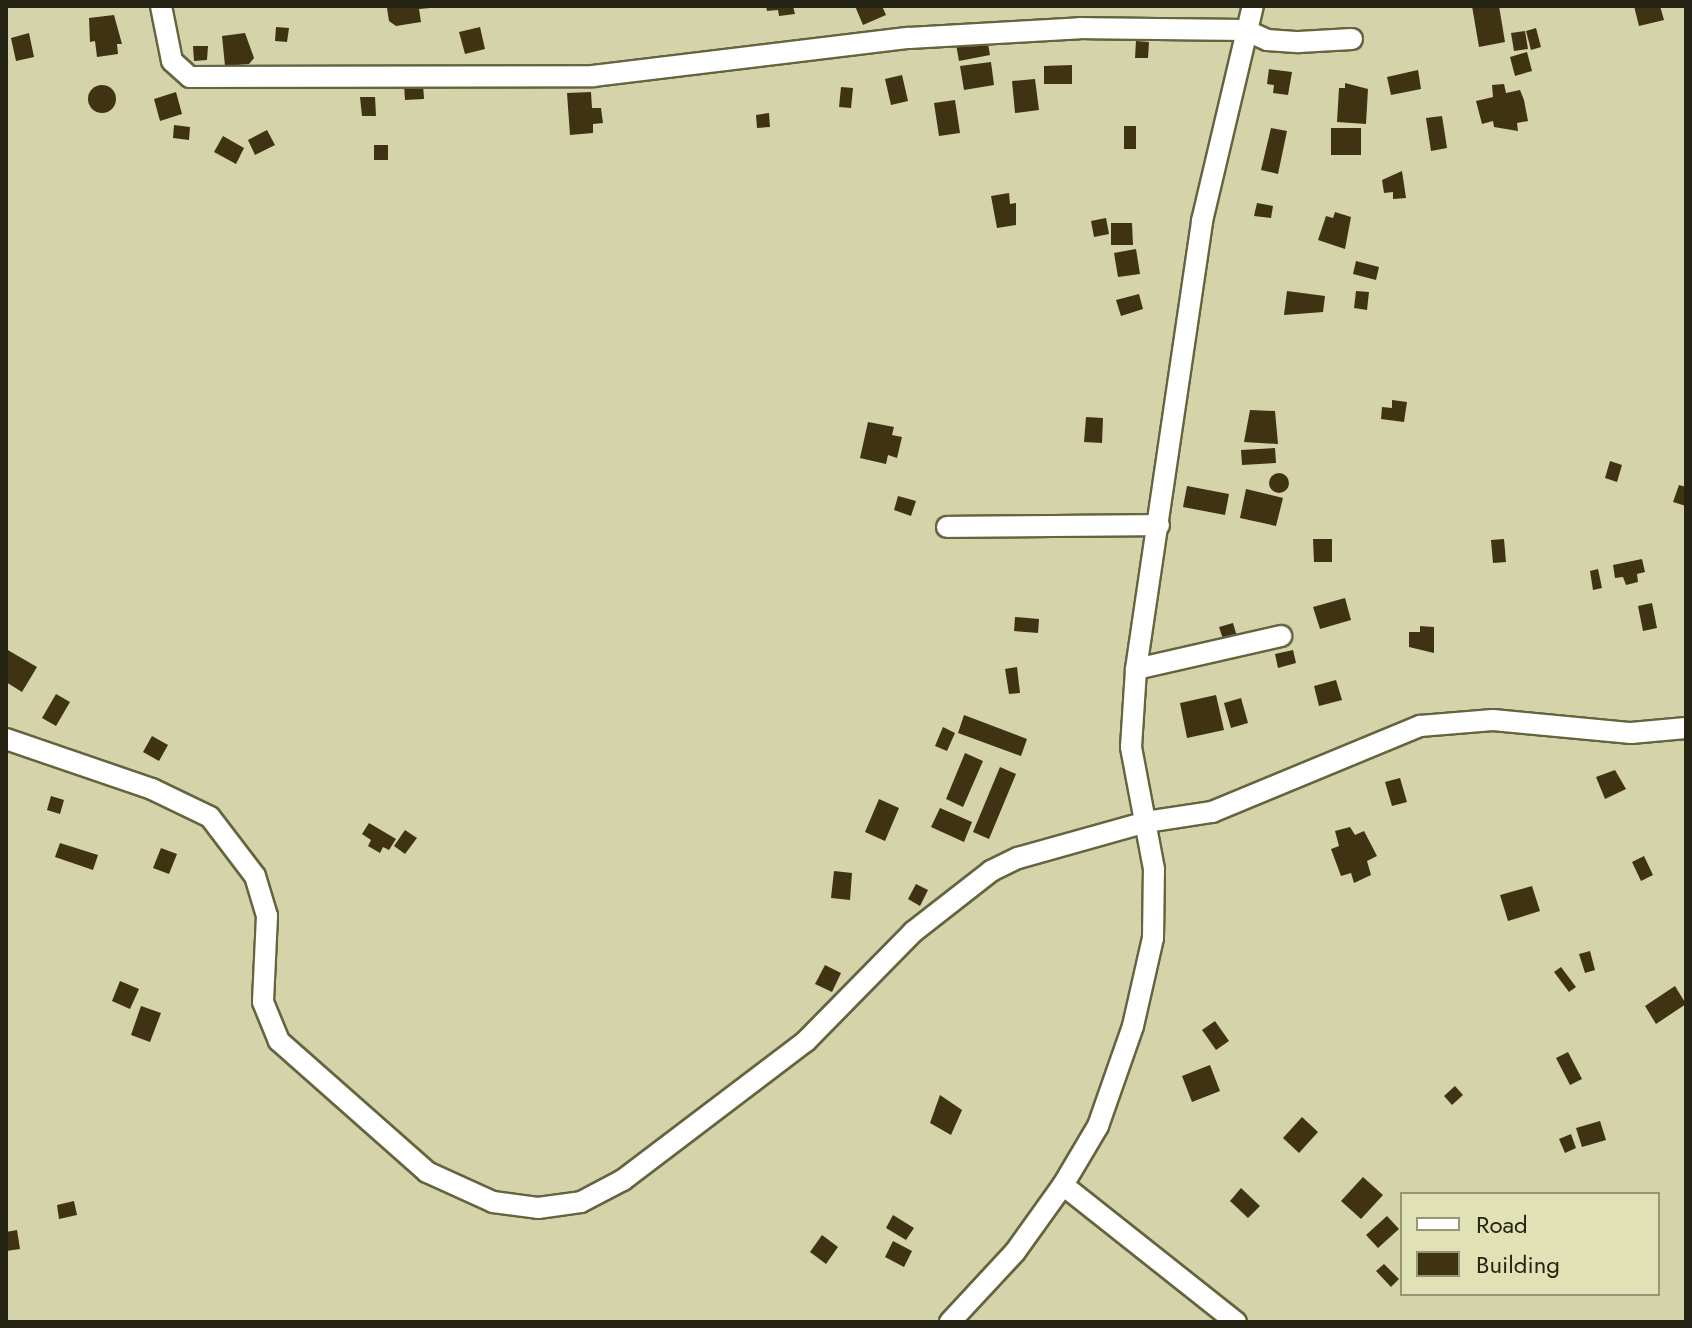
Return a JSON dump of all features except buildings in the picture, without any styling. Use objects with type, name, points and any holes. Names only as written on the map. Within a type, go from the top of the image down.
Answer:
[{"type":"street","points":[[161,6],[172,61],[190,77],[593,76],[909,38],[1080,28],[1245,30],[1267,40],[1352,39]]},
{"type":"street","points":[[950,1322],[1015,1252],[1063,1185],[1098,1126],[1117,1079],[1153,938],[1154,869],[1131,747],[1136,669],[1202,221],[1253,6]]},
{"type":"street","points":[[947,527],[1159,525]]},
{"type":"street","points":[[1136,669],[1281,636]]},
{"type":"street","points":[[6,739],[152,789],[210,817],[255,876],[267,916],[263,1002],[279,1041],[427,1172],[493,1202],[538,1208],[581,1202],[623,1180],[806,1041],[913,932],[991,871],[1018,858],[1146,822],[1212,812],[1420,726],[1493,720],[1631,733],[1686,728]]},
{"type":"street","points":[[1063,1185],[1236,1322]]}]
